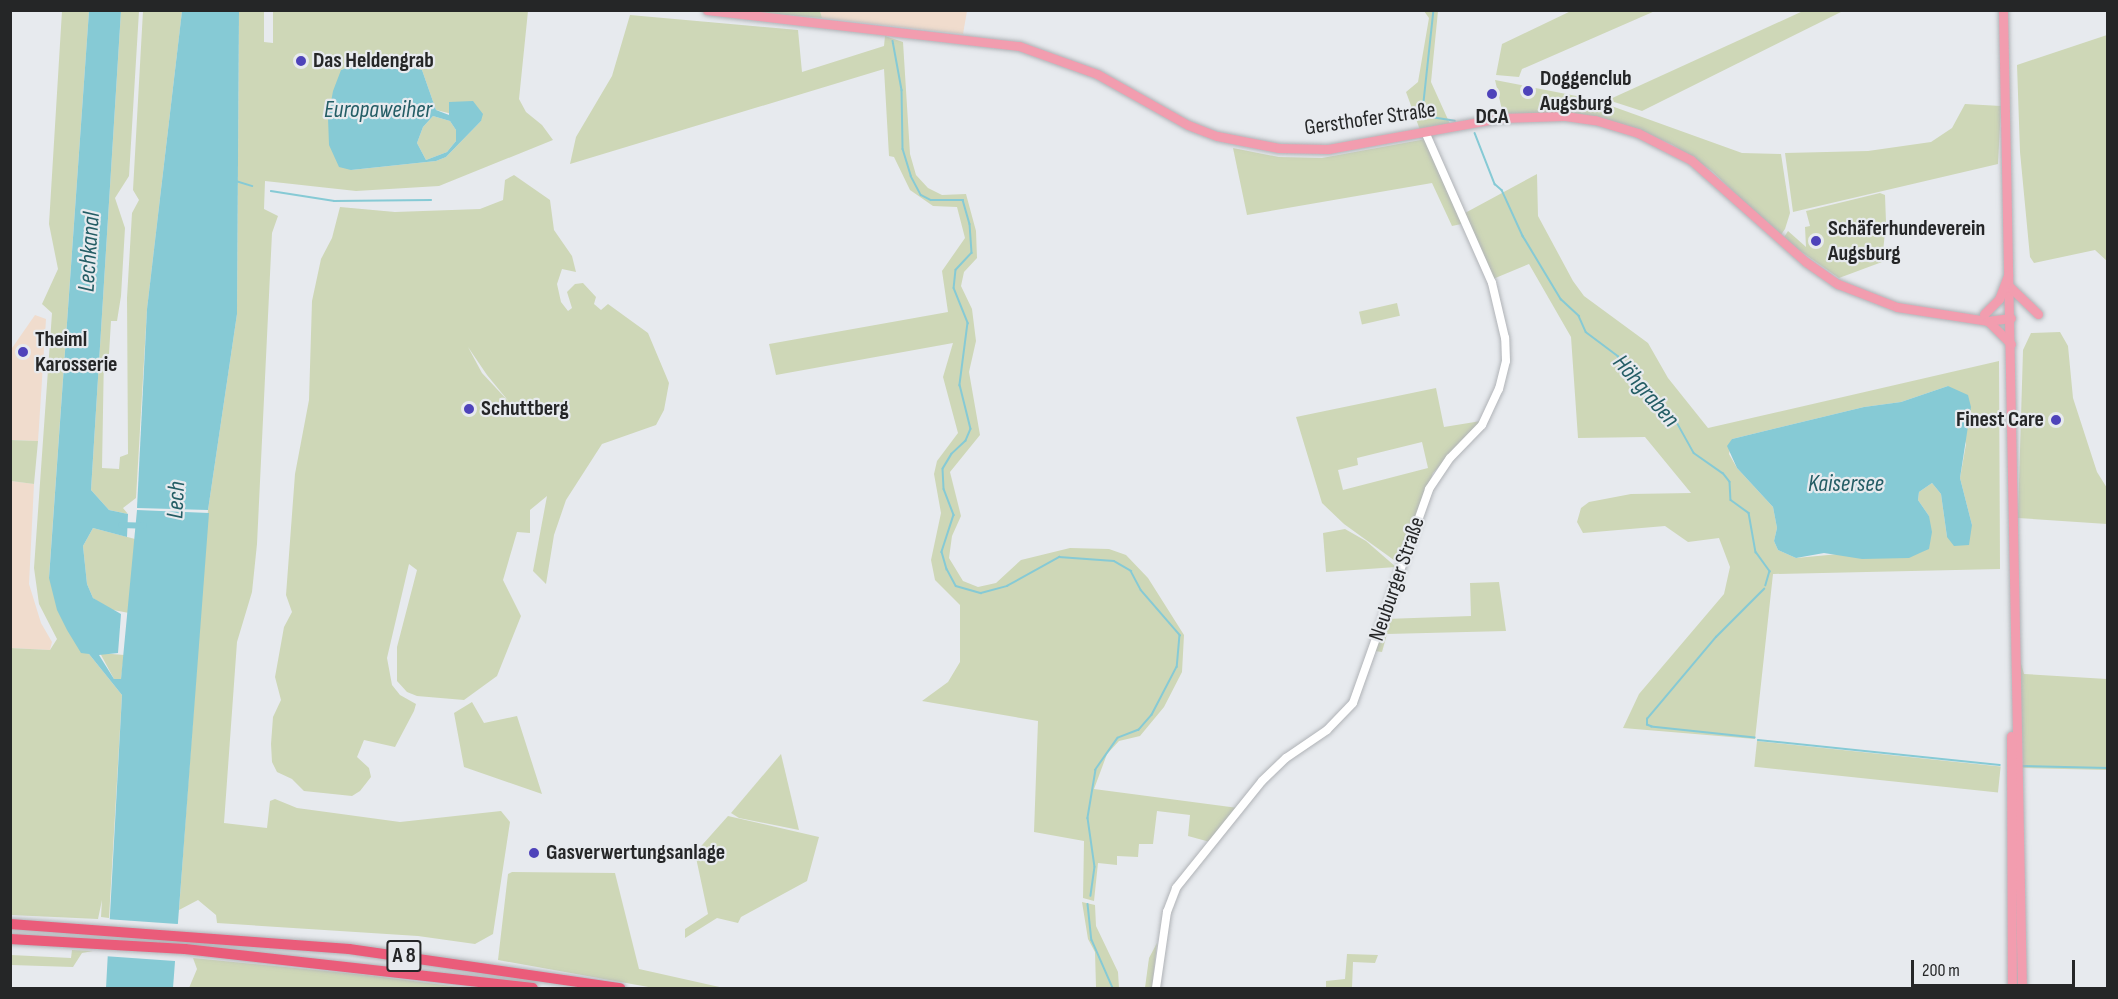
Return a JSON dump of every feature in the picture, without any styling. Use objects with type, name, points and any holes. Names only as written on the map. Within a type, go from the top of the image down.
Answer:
[{"type":"highway","name":"A 8","points":[[10,924],[186,934],[349,949],[620,988]]},
{"type":"highway","name":"A 8","points":[[10,939],[185,949],[534,988]]},
{"type":"main road","name":"Gersthofer Straße","points":[[707,10],[965,38],[1041,51],[1097,74],[1188,125],[1252,145],[1328,149],[1527,116],[1565,116],[1617,125],[1673,148],[1709,173],[1806,262],[1838,284],[1897,307],[1966,316],[2011,318]]},
{"type":"main road","points":[[2003,10],[2011,318],[2013,671],[2009,863],[2012,988]]},
{"type":"main road","points":[[2010,270],[1999,300],[1985,317],[2011,344]]},
{"type":"main road","points":[[2010,287],[2038,314]]},
{"type":"main road","points":[[2013,671],[2022,988]]},
{"type":"street","name":"Neuburger Straße","points":[[1156,988],[1167,912],[1176,888],[1262,781],[1286,758],[1327,730],[1353,703],[1429,489],[1450,458],[1482,425],[1499,390],[1506,361],[1505,338],[1492,283],[1425,132]]},
{"type":"shaded area","points":[[820,11],[967,11],[963,34],[822,18]]},
{"type":"shaded area","points":[[35,315],[46,319],[38,441],[11,440],[10,351]]},
{"type":"shaded area","points":[[11,481],[34,484],[29,584],[41,623],[52,642],[50,650],[11,648]]},
{"type":"green space","points":[[1573,10],[1655,11],[1522,69],[1519,77],[1496,75],[1502,44]]},
{"type":"green space","points":[[62,11],[89,11],[49,577],[89,654],[122,695],[109,918],[101,917],[102,900],[98,919],[11,915],[10,648],[50,650],[57,639],[39,604],[34,568],[52,313],[42,304],[58,269],[49,224]]},
{"type":"green space","points":[[121,11],[139,11],[129,176],[115,198],[125,228],[121,296],[117,321],[111,321],[109,354],[104,354],[102,468],[119,469],[120,457],[128,454],[127,298],[132,213],[139,200],[133,190],[143,11],[182,11],[147,309],[136,498],[123,508],[128,514],[109,510],[91,490]]},
{"type":"green space","points":[[239,11],[264,11],[264,42],[273,43],[273,11],[528,11],[519,99],[526,112],[542,125],[553,140],[439,186],[356,191],[265,181],[264,209],[278,216],[272,233],[257,544],[252,592],[237,642],[224,823],[267,828],[270,801],[275,799],[297,808],[400,822],[501,811],[510,822],[493,934],[475,944],[418,936],[217,923],[216,915],[198,900],[179,910],[208,510],[237,314]],"holes":[[[370,59],[422,70],[436,110],[481,121],[446,157],[436,161],[351,170],[341,70]]]},
{"type":"green space","points":[[743,11],[820,11],[822,18]]},
{"type":"green space","points":[[1424,11],[1438,11],[1431,82],[1450,124],[1420,130],[1406,92],[1418,82],[1429,18]]},
{"type":"green space","points":[[1803,11],[1843,11],[1642,111],[1608,100]]},
{"type":"green space","points":[[630,15],[798,30],[802,72],[884,46],[885,36],[903,42],[910,154],[916,175],[928,188],[942,195],[966,194],[976,231],[977,258],[964,272],[961,286],[972,309],[976,341],[969,372],[980,435],[950,472],[961,516],[952,536],[949,558],[963,581],[978,587],[996,583],[1021,560],[1070,548],[1109,549],[1126,555],[1148,578],[1184,635],[1182,672],[1164,707],[1140,736],[1119,741],[1107,754],[1094,789],[1238,808],[1210,842],[1188,836],[1190,815],[1157,811],[1153,844],[1139,844],[1138,857],[1117,856],[1117,865],[1098,863],[1094,901],[1083,898],[1084,841],[1034,832],[1038,721],[922,701],[948,682],[960,662],[960,605],[935,580],[931,560],[941,513],[934,474],[937,461],[958,433],[943,377],[953,343],[776,375],[769,344],[948,312],[942,271],[965,238],[957,207],[933,206],[910,190],[894,157],[889,156],[884,69],[570,164],[576,137],[612,76]]},
{"type":"green space","points":[[2107,35],[2107,261],[2095,250],[2034,263],[2030,257],[2020,152],[2017,65]]},
{"type":"green space","points":[[1495,80],[1592,99],[1742,153],[1781,154],[1790,213],[1785,229],[1780,236],[1712,171],[1673,145],[1637,129],[1598,117],[1565,113],[1503,114]]},
{"type":"green space","points":[[1965,104],[2001,106],[1998,164],[1793,212],[1785,153],[1868,151],[1931,142],[1952,128]]},
{"type":"green space","points":[[433,116],[450,121],[456,130],[456,141],[447,152],[426,160],[417,143],[423,127]]},
{"type":"green space","points":[[1426,139],[1466,223],[1452,226],[1432,183],[1247,215],[1233,148],[1279,157],[1322,158]]},
{"type":"green space","points":[[1537,174],[1538,216],[1573,281],[1584,296],[1648,343],[1668,378],[1708,428],[1999,361],[2000,569],[1773,574],[1755,739],[1623,728],[1639,694],[1724,594],[1730,567],[1719,538],[1688,542],[1665,526],[1583,533],[1577,522],[1581,508],[1589,502],[1631,494],[1691,493],[1645,437],[1578,438],[1571,337],[1529,264],[1493,279],[1465,213]],"holes":[[[1948,386],[1966,444],[1960,478],[1972,525],[1947,537],[1941,494],[1932,483],[1919,492],[1918,500],[1929,516],[1839,554],[1796,558],[1778,550],[1774,541],[1777,528],[1773,507],[1737,468],[1729,454],[1732,439],[1864,407],[1901,402]]]},
{"type":"green space","points":[[514,175],[550,200],[554,230],[572,256],[576,272],[562,269],[557,284],[561,302],[568,311],[572,308],[567,292],[575,284],[583,283],[596,297],[594,304],[601,310],[608,304],[648,333],[669,383],[664,410],[656,425],[602,444],[566,500],[554,535],[546,584],[533,571],[547,496],[530,510],[530,533],[517,532],[503,580],[521,616],[497,676],[464,700],[417,696],[407,692],[397,681],[397,647],[417,570],[409,564],[387,658],[392,685],[400,695],[416,704],[414,711],[395,747],[364,740],[357,757],[369,768],[371,777],[360,791],[352,796],[304,791],[292,779],[277,772],[272,762],[271,744],[273,717],[281,700],[275,677],[284,627],[292,612],[286,595],[295,474],[309,400],[312,301],[321,259],[332,238],[340,207],[395,212],[480,209],[503,200],[505,180]],"holes":[[[468,347],[510,403],[482,373]]]},
{"type":"green space","points":[[1880,193],[1885,195],[1886,222],[1882,262],[1839,278],[1783,239],[1788,231],[1806,247],[1805,227],[1810,226],[1806,211]]},
{"type":"green space","points":[[1397,303],[1400,316],[1362,324],[1359,312]]},
{"type":"green space","points":[[2060,332],[2068,346],[2073,398],[2097,472],[2107,488],[2107,524],[2018,518],[2023,350],[2031,333]]},
{"type":"green space","points":[[1436,388],[1444,427],[1481,421],[1433,473],[1398,563],[1344,524],[1322,503],[1296,417]],"holes":[[[1422,442],[1428,468],[1343,490],[1338,470],[1358,465],[1357,458]]]},
{"type":"green space","points":[[10,440],[38,441],[34,484],[11,481]]},
{"type":"green space","points":[[93,528],[135,539],[129,613],[108,609],[93,598],[87,584],[83,546]]},
{"type":"green space","points":[[1345,529],[1366,541],[1396,567],[1326,572],[1323,533]]},
{"type":"green space","points":[[1499,582],[1506,631],[1387,634],[1382,652],[1375,651],[1385,619],[1471,616],[1470,583]]},
{"type":"green space","points":[[100,653],[124,655],[121,679],[114,679]]},
{"type":"green space","points":[[2020,660],[2024,674],[2107,679],[2107,770],[2023,768]]},
{"type":"green space","points":[[472,702],[484,723],[517,716],[542,794],[464,767],[454,713]]},
{"type":"green space","points":[[1757,741],[2001,767],[1998,792],[1754,767]]},
{"type":"green space","points":[[781,754],[799,830],[739,818],[731,813]]},
{"type":"green space","points":[[728,816],[819,837],[807,881],[741,917],[738,923],[717,918],[685,938],[685,929],[708,914],[695,853]]},
{"type":"green space","points":[[512,872],[615,873],[639,969],[724,988],[654,988],[498,960],[508,874]]},
{"type":"green space","points":[[1082,902],[1095,905],[1096,926],[1118,972],[1119,988],[1096,987],[1095,952],[1088,939]]},
{"type":"green space","points":[[1157,943],[1152,988],[1145,988],[1149,958]]},
{"type":"green space","points":[[72,950],[93,951],[82,953],[73,967],[11,965],[11,955],[71,958]]},
{"type":"green space","points":[[1347,954],[1378,955],[1375,963],[1353,962],[1352,988],[1326,988],[1326,981],[1345,979]]},
{"type":"green space","points":[[193,958],[367,975],[467,988],[189,988],[197,969]]},
{"type":"water","points":[[89,11],[121,11],[91,490],[109,510],[128,514],[127,537],[93,528],[83,546],[87,584],[93,598],[121,614],[118,653],[99,655],[114,679],[121,679],[137,510],[209,513],[173,988],[106,988],[122,695],[89,654],[81,653],[57,610],[49,578]]},
{"type":"water","name":"Lech","points":[[182,11],[239,11],[237,314],[208,510],[137,508],[147,309]]},
{"type":"water","name":"Europaweiher","points":[[370,59],[422,70],[436,110],[449,115],[449,102],[473,101],[483,114],[481,121],[446,157],[436,161],[351,170],[339,167],[329,145],[328,118],[333,91],[341,70]],"holes":[[[433,116],[450,121],[456,130],[456,141],[447,152],[426,160],[417,143],[423,127]]]},
{"type":"water","name":"Kaisersee","points":[[1948,386],[1968,395],[1971,407],[1960,478],[1972,525],[1969,545],[1954,546],[1947,537],[1941,494],[1932,483],[1919,492],[1918,500],[1929,516],[1932,532],[1929,549],[1909,558],[1862,559],[1824,553],[1796,558],[1778,550],[1774,541],[1777,528],[1773,507],[1737,468],[1727,446],[1732,439],[1864,407],[1901,402]]},
{"type":"pier","points":[[106,919],[181,924],[178,961],[103,956]]},
{"type":"waterway","name":"Höhgraben","points":[[1434,10],[1423,111],[1431,117],[1455,121]]},
{"type":"waterway","points":[[893,41],[902,90],[903,149],[911,176],[921,195],[931,200],[963,200],[970,224],[972,253],[956,270],[954,288],[968,323],[960,385],[971,429],[966,441],[952,454],[943,469],[944,489],[954,515],[942,552],[947,569],[956,586],[981,593],[1007,586],[1059,557],[1114,561],[1131,571],[1141,590],[1180,635],[1177,667],[1152,715],[1139,730],[1118,738],[1096,770],[1088,818],[1095,867],[1091,896]]},
{"type":"waterway","name":"Höhgraben","points":[[1475,133],[1495,184],[1502,190],[1523,236],[1561,299],[1579,316],[1586,332],[1618,356],[1641,393],[1674,417],[1694,453],[1723,473],[1730,482],[1731,500],[1749,513],[1756,552],[1770,571],[1766,585]]},
{"type":"waterway","points":[[236,181],[252,186]]},
{"type":"waterway","points":[[271,191],[334,201],[431,200]]},
{"type":"waterway","name":"Lechkanal","points":[[121,525],[144,526]]},
{"type":"waterway","name":"Höhgraben","points":[[1755,738],[1652,727],[1647,725],[1647,719],[1716,637],[1764,589]]},
{"type":"waterway","name":"Höhgraben","points":[[1758,740],[2000,765]]},
{"type":"waterway","name":"Höhgraben","points":[[2022,766],[2108,768]]},
{"type":"waterway","points":[[1088,904],[1092,940],[1113,988]]},
{"type":"place","name":"Das Heldengrab","points":[[301,61]]},
{"type":"place","name":"Doggenclub Augsburg","points":[[1528,91]]},
{"type":"place","name":"DCA","points":[[1492,94]]},
{"type":"place","name":"Schäferhundeverein Augsburg","points":[[1816,241]]},
{"type":"place","name":"Theiml Karosserie","points":[[23,352]]},
{"type":"place","name":"Schuttberg","points":[[469,409]]},
{"type":"place","name":"Finest Care","points":[[2056,420]]},
{"type":"place","name":"Gasverwertungsanlage","points":[[534,853]]}]
